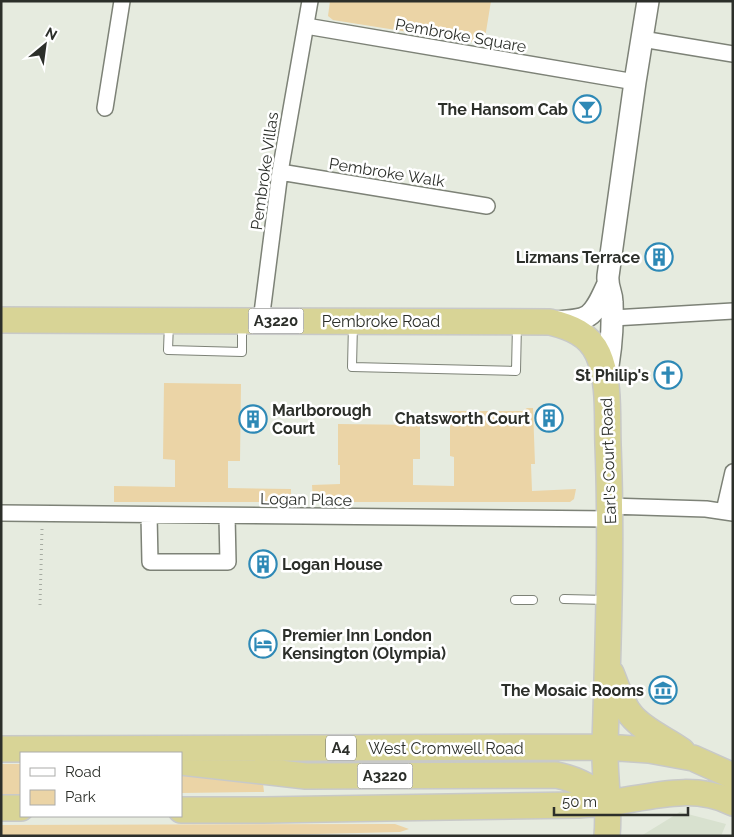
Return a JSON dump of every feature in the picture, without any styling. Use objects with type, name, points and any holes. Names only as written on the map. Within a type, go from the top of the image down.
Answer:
[{"type":"highway","name":"Pembroke Road","points":[[1,320],[550,322],[576,331],[587,338],[598,355],[605,381]]},
{"type":"highway","name":"Earl's Court Road","points":[[605,381],[610,513],[605,748],[608,803],[607,836]]},
{"type":"highway","name":"A4","points":[[607,661],[620,696],[631,716],[650,731],[693,758],[733,776]]},
{"type":"highway","name":"A4","points":[[1,749],[77,748]]},
{"type":"highway","name":"West Cromwell Road","points":[[77,748],[605,748]]},
{"type":"highway","points":[[77,748],[107,752]]},
{"type":"highway","name":"A4","points":[[605,748],[650,750],[693,758]]},
{"type":"highway","points":[[550,805],[568,800],[577,795],[587,785],[597,771],[605,748]]},
{"type":"highway","name":"A3220","points":[[182,762],[306,776],[545,774],[568,777],[587,785],[608,803]]},
{"type":"highway","points":[[182,810],[608,803],[658,794],[683,792],[704,794],[733,803]]},
{"type":"highway","points":[[1,808],[20,808]]},
{"type":"main road","name":"Earl's Court Road","points":[[605,381],[613,338],[612,299],[607,286],[614,224],[648,1]]},
{"type":"main road","name":"Pembroke Road","points":[[550,322],[578,320],[591,315],[607,286]]},
{"type":"street","points":[[105,108],[122,1]]},
{"type":"street","points":[[306,26],[310,1]]},
{"type":"street","name":"Pembroke Square","points":[[306,26],[635,82]]},
{"type":"street","name":"Pembroke Villas","points":[[251,321],[306,26]]},
{"type":"street","points":[[642,39],[733,54]]},
{"type":"street","name":"Pembroke Walk","points":[[280,172],[487,206]]},
{"type":"street","points":[[613,318],[733,311]]},
{"type":"street","points":[[728,512],[733,472]]},
{"type":"street","name":"Logan Place","points":[[1,513],[228,516],[728,512]]},
{"type":"street","points":[[149,515],[150,562],[228,562],[228,516]]},
{"type":"street","points":[[1,739],[30,748]]},
{"type":"lane","points":[[353,321],[352,367],[516,371],[517,322]]},
{"type":"lane","points":[[515,600],[533,600]]},
{"type":"lane","points":[[564,600],[609,600]]},
{"type":"path","points":[[40,605],[42,514]]},
{"type":"shaded area","points":[[680,812],[726,824],[721,836],[641,836]]},
{"type":"green space","points":[[330,1],[491,1],[484,44],[333,20],[328,16]]},
{"type":"green space","points":[[164,383],[241,384],[240,461],[228,461],[228,488],[291,489],[291,502],[114,502],[114,486],[175,487],[175,460],[163,459]]},
{"type":"green space","points":[[527,408],[533,408],[535,464],[531,464],[532,491],[576,489],[574,499],[570,502],[313,502],[312,485],[340,484],[338,424],[420,425],[420,459],[413,459],[413,485],[454,486],[454,457],[450,456],[450,411],[523,411]]},
{"type":"green space","points":[[1,764],[20,764],[20,794],[1,794]]},
{"type":"green space","points":[[182,774],[263,783],[264,792],[182,793]]},
{"type":"green space","points":[[395,824],[409,829],[400,832],[238,836],[1,836],[1,825]]},
{"type":"place","name":"The Hansom Cab","points":[[587,109]]},
{"type":"place","name":"Lizmans Terrace","points":[[659,257]]},
{"type":"place","name":"St Philip's","points":[[668,375]]},
{"type":"place","name":"Chatsworth Court","points":[[549,418]]},
{"type":"place","name":"Marlborough Court","points":[[253,419]]},
{"type":"place","name":"Logan House","points":[[263,564]]},
{"type":"place","name":"Premier Inn London Kensington (Olympia)","points":[[263,644]]},
{"type":"place","name":"The Mosaic Rooms","points":[[663,690]]}]
